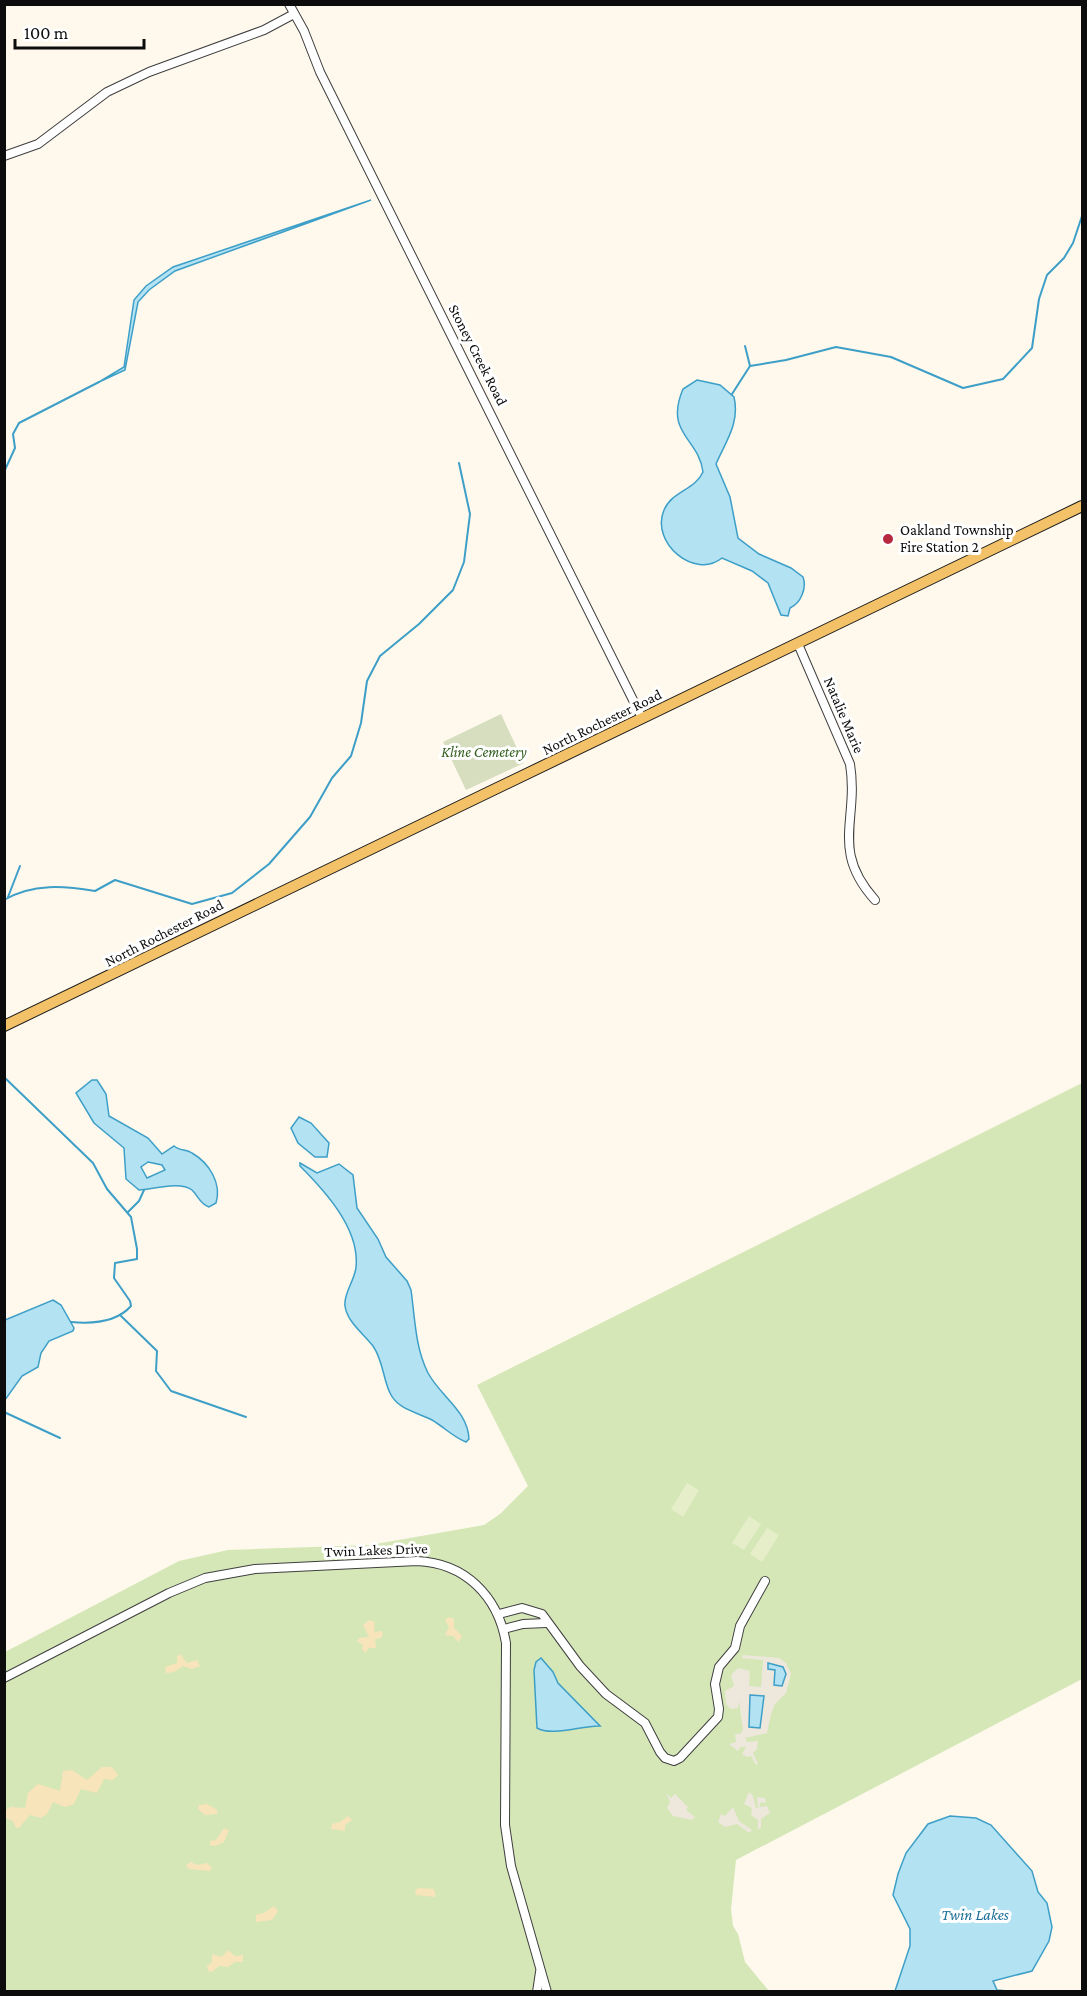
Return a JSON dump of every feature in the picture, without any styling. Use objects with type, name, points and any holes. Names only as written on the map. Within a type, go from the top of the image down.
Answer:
[{"type":"main road","name":"North Rochester Road","points":[[4,1026],[1083,506]]},
{"type":"street","name":"Stoney Creek Road","points":[[289,4],[320,72],[642,718]]},
{"type":"street","points":[[4,156],[38,144],[106,92],[149,72],[264,30],[294,14]]},
{"type":"street","name":"Natalie Marie","points":[[798,644],[850,764],[854,784],[848,840],[850,860],[861,884],[875,900]]},
{"type":"street","name":"Twin Lakes Drive","points":[[4,1678],[169,1593],[205,1578],[239,1570],[417,1561],[435,1562],[458,1571],[479,1587],[499,1614],[504,1629],[506,1643],[505,1825],[511,1866],[547,1992]]},
{"type":"street","points":[[499,1614],[517,1608],[542,1614],[546,1623],[594,1682],[645,1723],[662,1756],[675,1761],[719,1713],[715,1684],[719,1667],[735,1648],[740,1626],[765,1581]]},
{"type":"street","points":[[504,1629],[523,1624],[546,1623]]},
{"type":"street","name":"Twin Lakes Drive","points":[[537,1992],[541,1968]]},
{"type":"green space","name":"Kline Cemetery","points":[[501,714],[524,763],[466,790],[443,742]]},
{"type":"green space","points":[[1082,1083],[1082,1679],[736,1860],[731,1909],[733,1926],[738,1934],[745,1962],[769,1991],[5,1991],[5,1652],[179,1561],[228,1550],[370,1545],[484,1525],[500,1514],[528,1486],[477,1385]]},
{"type":"green space","points":[[687,1483],[699,1490],[683,1517],[671,1509]]},
{"type":"green space","points":[[749,1516],[761,1524],[744,1550],[732,1543]]},
{"type":"green space","points":[[767,1528],[779,1535],[762,1562],[750,1554]]},
{"type":"sand","points":[[449,1617],[454,1619],[454,1628],[462,1636],[459,1642],[453,1636],[445,1635],[449,1627],[445,1620]]},
{"type":"sand","points":[[369,1620],[375,1622],[374,1632],[381,1631],[383,1634],[381,1638],[375,1639],[376,1648],[369,1648],[365,1653],[362,1649],[363,1645],[357,1641],[359,1638],[369,1637],[363,1625]]},
{"type":"sand","points":[[180,1654],[187,1663],[197,1660],[200,1666],[192,1669],[183,1666],[174,1672],[166,1673],[165,1667],[177,1663],[177,1656]]},
{"type":"sand","points":[[102,1767],[112,1767],[118,1775],[113,1780],[104,1779],[97,1793],[81,1789],[74,1804],[65,1807],[53,1802],[47,1814],[41,1818],[30,1815],[19,1828],[16,1828],[13,1821],[5,1818],[5,1810],[11,1807],[25,1808],[28,1793],[38,1784],[60,1791],[63,1771],[72,1770],[87,1780]]},
{"type":"sand","points":[[207,1804],[217,1810],[217,1814],[205,1815],[198,1809],[199,1805]]},
{"type":"sand","points":[[348,1816],[352,1820],[345,1825],[345,1831],[331,1829],[332,1824]]},
{"type":"sand","points":[[224,1828],[229,1830],[224,1842],[215,1846],[210,1845],[210,1841],[216,1840]]},
{"type":"sand","points":[[191,1862],[197,1865],[207,1863],[212,1868],[210,1871],[189,1869],[186,1865]]},
{"type":"sand","points":[[434,1889],[436,1897],[416,1895],[415,1890]]},
{"type":"sand","points":[[274,1906],[278,1911],[272,1920],[256,1922],[256,1915]]},
{"type":"sand","points":[[228,1950],[235,1956],[243,1955],[243,1962],[235,1962],[228,1967],[219,1966],[212,1972],[208,1971],[207,1966],[212,1962],[212,1954],[222,1957]]},
{"type":"shaded area","points":[[743,1655],[779,1658],[786,1663],[791,1674],[786,1693],[775,1704],[767,1733],[745,1738],[747,1742],[758,1741],[757,1749],[753,1753],[758,1764],[756,1765],[751,1756],[747,1757],[742,1754],[746,1747],[740,1747],[738,1751],[729,1744],[736,1742],[735,1734],[740,1734],[743,1730],[739,1701],[738,1708],[731,1709],[726,1704],[725,1691],[734,1686],[731,1675],[738,1668],[750,1671],[749,1686],[761,1687],[763,1660],[742,1658]]},
{"type":"shaded area","points":[[749,1792],[753,1796],[756,1808],[758,1808],[757,1797],[765,1798],[766,1803],[761,1802],[759,1807],[767,1806],[770,1813],[761,1819],[761,1827],[758,1830],[758,1820],[751,1815],[752,1808],[744,1804]]},
{"type":"shaded area","points":[[666,1793],[671,1798],[675,1794],[688,1807],[686,1810],[695,1817],[692,1820],[673,1816],[667,1808],[670,1802]]},
{"type":"shaded area","points":[[733,1807],[739,1821],[752,1830],[749,1833],[737,1824],[725,1827],[718,1822],[721,1814],[725,1816]]},
{"type":"water","points":[[371,200],[175,271],[149,290],[138,302],[125,370],[99,382],[124,367],[134,300],[146,286],[173,267]]},
{"type":"water","points":[[697,380],[720,385],[734,397],[734,424],[716,464],[730,497],[738,538],[759,554],[791,568],[803,577],[802,595],[790,608],[788,616],[781,615],[768,583],[752,571],[722,558],[711,564],[688,561],[678,555],[663,535],[661,522],[664,510],[672,499],[695,483],[703,472],[696,451],[684,435],[678,416],[678,404],[683,389]]},
{"type":"water","points":[[92,1080],[97,1080],[106,1094],[109,1116],[148,1138],[162,1154],[174,1146],[198,1157],[209,1168],[216,1181],[216,1203],[209,1207],[206,1206],[187,1187],[167,1186],[139,1190],[126,1179],[124,1148],[94,1123],[76,1093]],"holes":[[[148,1162],[162,1165],[165,1170],[147,1178],[141,1167]]]},
{"type":"water","points":[[299,1117],[311,1123],[329,1143],[327,1157],[315,1157],[298,1143],[291,1128]]},
{"type":"water","points":[[300,1163],[317,1173],[339,1164],[353,1175],[357,1208],[378,1239],[386,1257],[407,1281],[411,1290],[420,1353],[433,1382],[464,1420],[469,1439],[466,1442],[432,1420],[403,1407],[393,1399],[376,1351],[352,1323],[346,1312],[345,1301],[356,1267],[356,1253],[347,1225],[330,1199],[300,1166]]},
{"type":"water","points":[[53,1300],[61,1305],[74,1328],[73,1331],[49,1341],[41,1353],[38,1367],[22,1376],[5,1400],[5,1320]]},
{"type":"water","points":[[541,1658],[553,1672],[558,1683],[600,1726],[559,1731],[537,1728],[534,1670],[536,1662]]},
{"type":"water","points":[[768,1663],[783,1667],[786,1674],[782,1686],[774,1685],[775,1670],[768,1669]]},
{"type":"water","points":[[750,1695],[764,1696],[760,1728],[749,1727]]},
{"type":"water","name":"Twin Lakes","points":[[950,1816],[976,1818],[991,1825],[1032,1871],[1038,1892],[1047,1903],[1052,1927],[1049,1941],[1032,1971],[993,1981],[997,1990],[1008,1991],[895,1991],[910,1946],[910,1929],[893,1895],[898,1874],[906,1853],[928,1824]]},
{"type":"waterway","points":[[732,394],[750,366],[786,360],[836,347],[891,357],[963,388],[1003,379],[1032,348],[1039,299],[1047,275],[1064,258],[1073,243],[1082,216]]},
{"type":"waterway","points":[[745,346],[750,366]]},
{"type":"waterway","points":[[4,472],[15,448],[13,434],[19,423],[99,382]]},
{"type":"waterway","points":[[4,900],[38,888],[61,887],[95,891],[115,880],[192,904],[232,893],[269,864],[310,817],[332,778],[351,756],[361,723],[367,681],[380,656],[419,624],[453,590],[464,562],[470,514],[459,463]]},
{"type":"waterway","points":[[8,897],[20,866]]},
{"type":"waterway","points":[[4,1077],[93,1163],[107,1189],[131,1217],[137,1259],[115,1263],[114,1278],[131,1306],[111,1319],[87,1323],[71,1322]]},
{"type":"waterway","points":[[128,1212],[139,1201],[144,1190]]},
{"type":"waterway","points":[[120,1315],[157,1351],[156,1371],[171,1391],[246,1417]]},
{"type":"waterway","points":[[4,1412],[60,1438]]},
{"type":"place","name":"Oakland Township Fire Station 2","points":[[888,539]]}]
